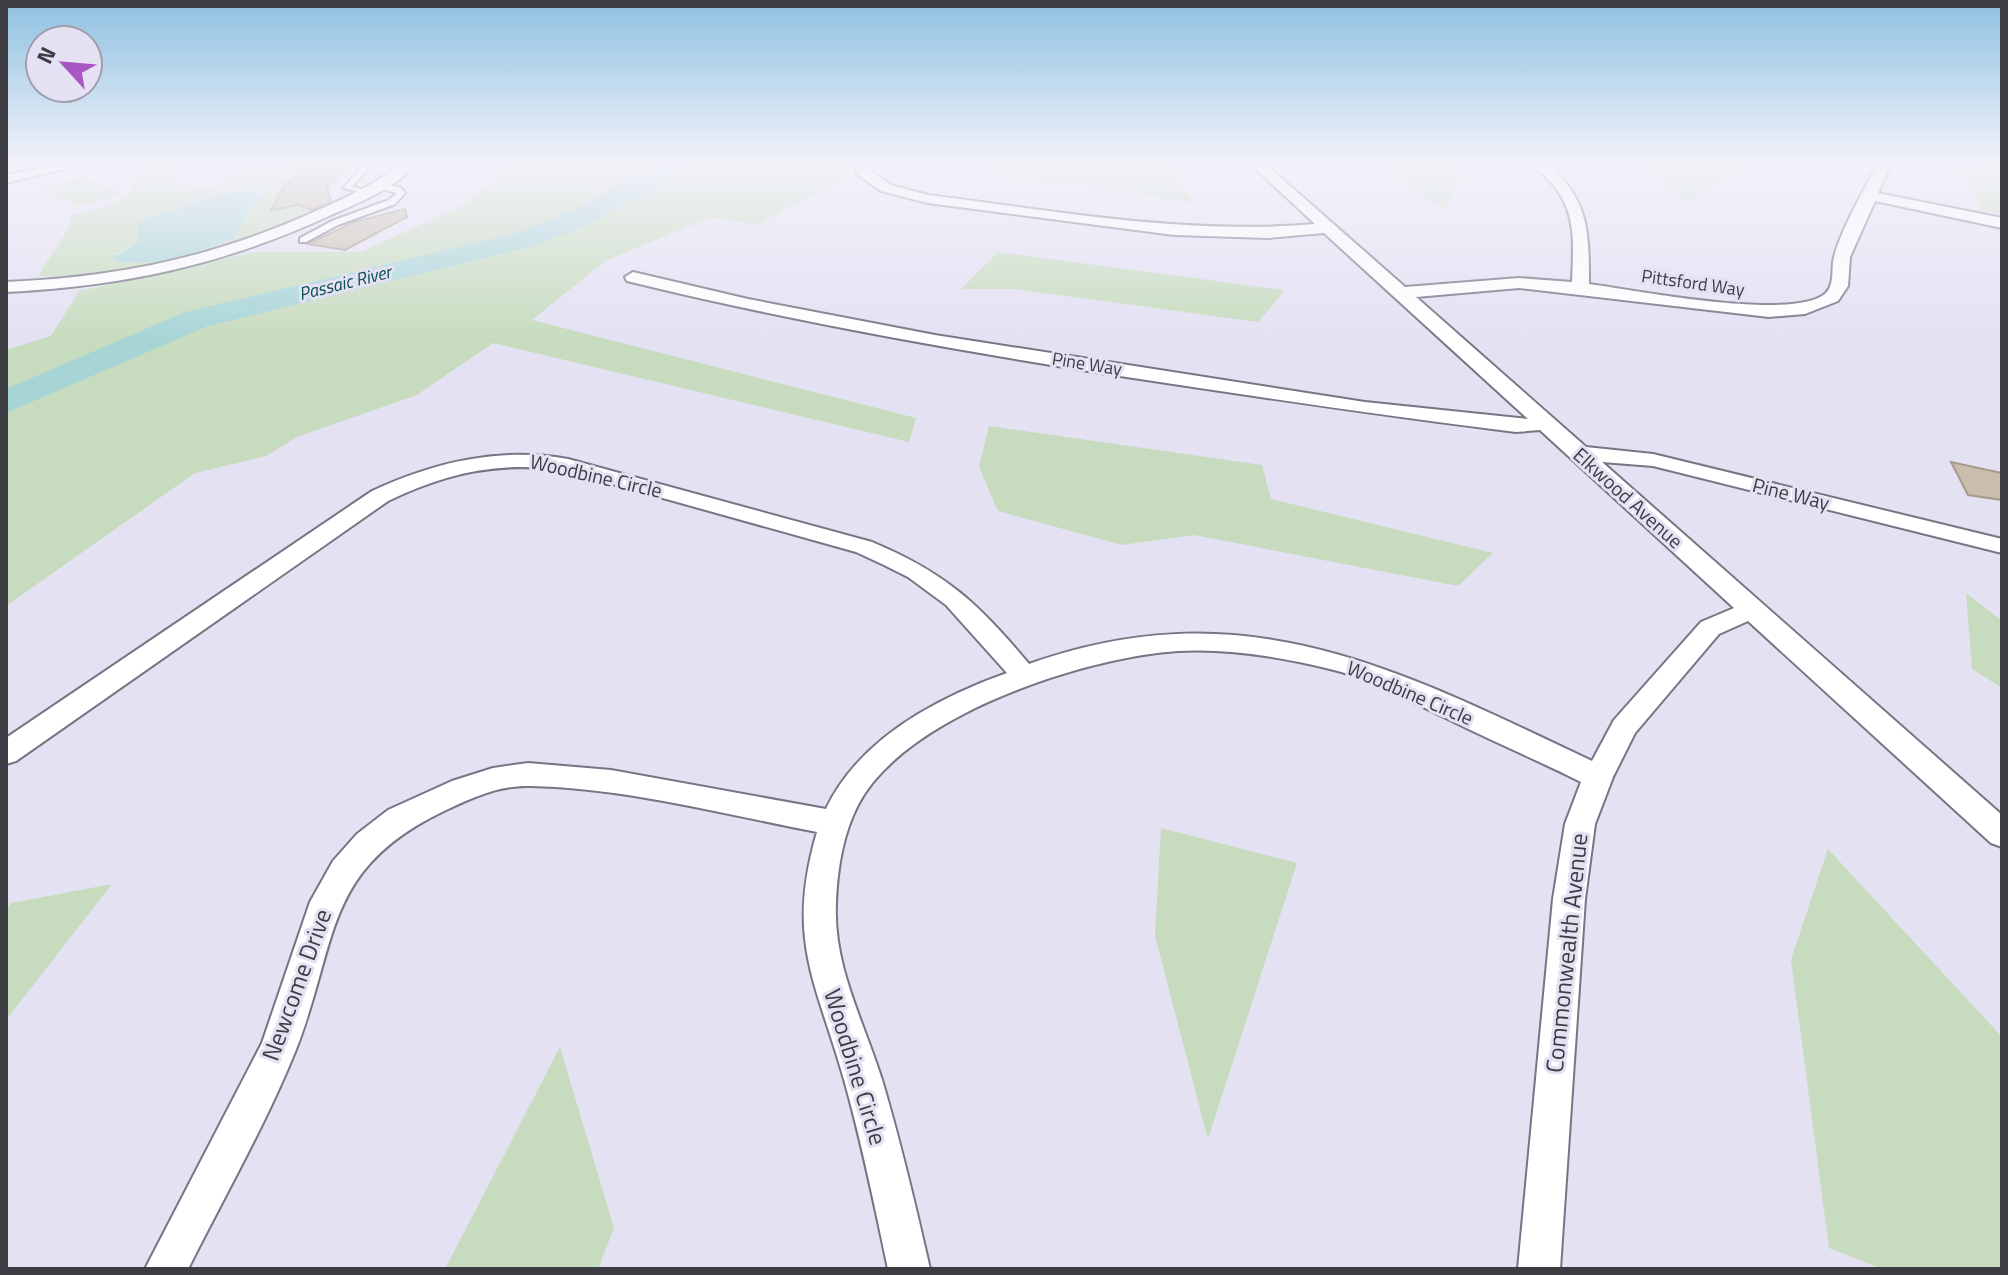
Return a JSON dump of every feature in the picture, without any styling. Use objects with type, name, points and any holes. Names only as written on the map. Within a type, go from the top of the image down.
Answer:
[{"type":"street","points":[[6,287],[97,283],[182,268],[248,247],[305,222]]},
{"type":"street","points":[[1114,222],[1217,234],[1327,228]]},
{"type":"street","name":"Elkwood Avenue","points":[[1320,222],[2002,834]]},
{"type":"street","points":[[1580,222],[1581,288]]},
{"type":"street","name":"Pittsford Way","points":[[1400,293],[1494,284],[1581,288],[1769,312],[1805,309],[1832,297],[1839,286],[1842,257],[1859,222]]},
{"type":"street","name":"Pine Way","points":[[633,277],[748,304],[935,341],[1365,408],[1516,426],[1544,424]]},
{"type":"street","name":"Pine Way","points":[[1578,453],[1653,460],[2002,546]]},
{"type":"street","name":"Woodbine Circle","points":[[6,753],[380,496],[442,469],[506,458],[541,459],[568,465],[864,547],[905,563],[950,592],[976,616],[1024,676]]},
{"type":"street","name":"Commonwealth Avenue","points":[[1539,1269],[1569,899],[1580,824],[1598,777],[1624,727],[1710,628],[1753,609]]},
{"type":"street","name":"Woodbine Circle","points":[[909,1269],[864,1081],[823,959],[819,910],[835,823],[850,793],[874,765],[905,737],[941,712],[1024,676],[1093,656],[1177,641],[1281,651],[1331,660],[1385,678],[1598,777]]},
{"type":"street","name":"Newcome Drive","points":[[166,1269],[278,1049],[322,912],[344,870],[368,843],[399,819],[463,789],[493,779],[528,774],[611,782],[835,823]]},
{"type":"lane","points":[[303,240],[339,222]]},
{"type":"shaded area","points":[[70,222],[142,222],[137,226],[138,242],[116,254],[144,261],[174,258],[233,239],[243,222],[288,222],[211,252],[153,268],[95,277],[39,276]]},
{"type":"shaded area","points":[[142,222],[243,222],[233,239],[189,254],[141,263],[111,259],[138,242],[137,226]]},
{"type":"shaded area","points":[[429,222],[701,222],[605,261],[532,320],[916,418],[909,442],[493,343],[417,395],[297,437],[266,456],[195,473],[6,606],[6,350],[51,336],[79,291],[254,252],[360,252]]},
{"type":"shaded area","points":[[737,222],[764,222],[757,225]]},
{"type":"shaded area","points":[[998,252],[1285,290],[1258,322],[1014,289],[961,289]]},
{"type":"shaded area","points":[[989,426],[1262,465],[1271,499],[1493,553],[1458,586],[1194,535],[1122,545],[998,511],[979,467]]},
{"type":"shaded area","points":[[1966,593],[2002,621],[2002,688],[1972,669]]},
{"type":"shaded area","points":[[1161,828],[1297,863],[1208,1139],[1155,936]]},
{"type":"shaded area","points":[[1828,849],[2002,1037],[2002,1269],[1882,1269],[1829,1248],[1791,960]]},
{"type":"shaded area","points":[[112,884],[6,1020],[6,909],[11,903]]},
{"type":"shaded area","points":[[560,1047],[614,1228],[598,1269],[445,1269]]},
{"type":"building","points":[[354,222],[399,222],[345,250],[308,244]]},
{"type":"building","points":[[1951,462],[2002,473],[2002,500],[1968,495]]},
{"type":"waterway","name":"Passaic River","points":[[6,402],[197,319],[528,239],[570,222]]}]
